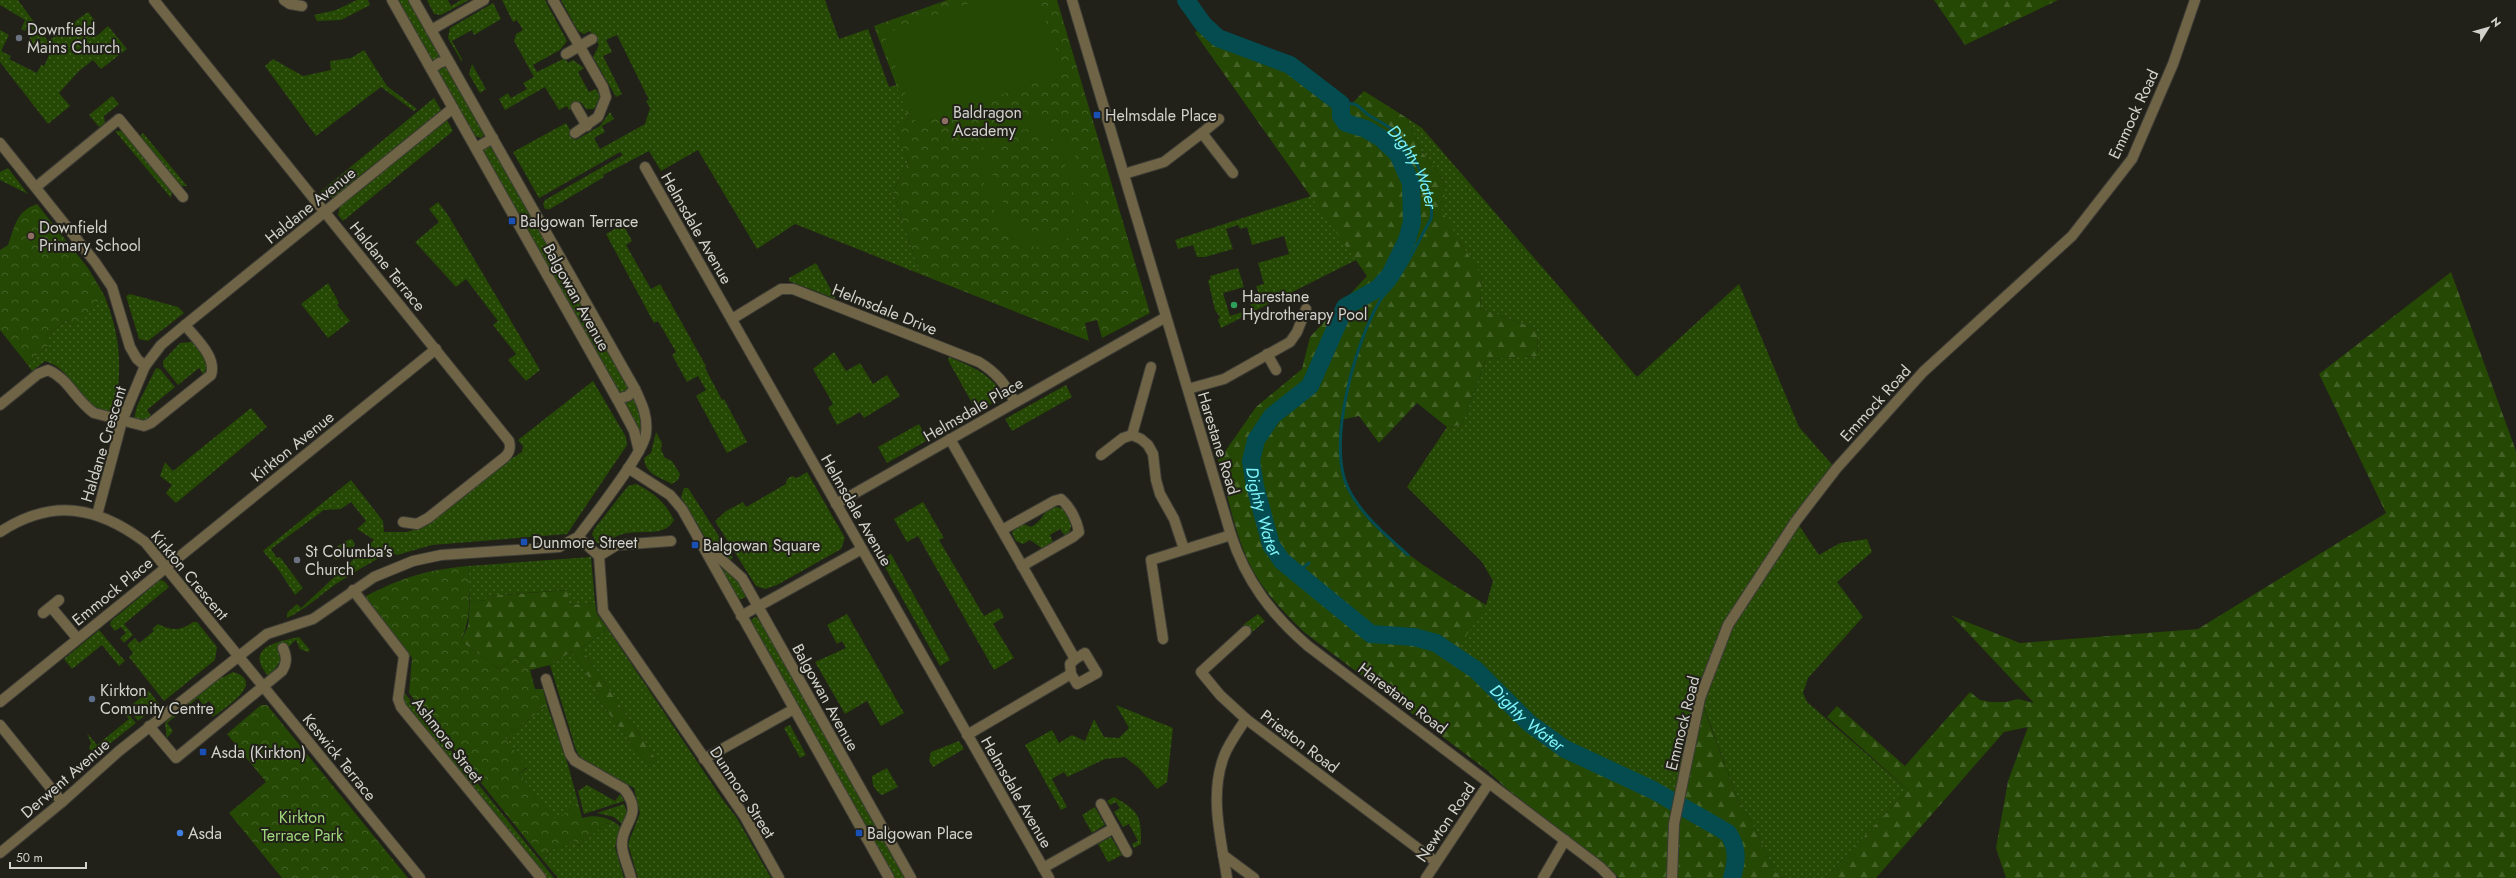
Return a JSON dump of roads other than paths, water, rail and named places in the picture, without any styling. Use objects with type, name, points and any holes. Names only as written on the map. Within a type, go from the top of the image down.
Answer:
[{"type":"street","name":"Haldane Terrace","points":[[154,0],[436,349],[510,446],[509,453],[505,457],[428,518],[417,524],[403,522]]},
{"type":"street","points":[[284,0],[290,4],[302,6]]},
{"type":"street","name":"Balgowan Avenue","points":[[392,0],[618,399],[634,431],[639,451]]},
{"type":"street","name":"Balgowan Avenue","points":[[414,0],[635,389],[647,417],[646,435],[639,451]]},
{"type":"street","points":[[431,30],[484,0]]},
{"type":"street","points":[[553,0],[603,87],[606,97],[598,117],[575,133]]},
{"type":"street","name":"Harestane Road","points":[[1072,0],[1231,536],[1250,580],[1266,603],[1286,627],[1565,840],[1611,878]]},
{"type":"street","name":"Emmock Road","points":[[1672,878],[1674,824],[1700,698],[1728,625],[1792,528],[1836,469],[1918,378],[2072,236],[2132,159],[2173,64],[2195,0]]},
{"type":"street","points":[[566,54],[592,39]]},
{"type":"street","points":[[431,70],[439,63],[448,60]]},
{"type":"street","points":[[576,107],[587,126]]},
{"type":"street","name":"Haldane Avenue","points":[[145,366],[161,345],[452,108]]},
{"type":"street","points":[[36,187],[119,119],[183,197]]},
{"type":"street","points":[[1124,174],[1164,162],[1219,119]]},
{"type":"street","points":[[1202,133],[1233,173]]},
{"type":"street","points":[[476,148],[493,138]]},
{"type":"street","points":[[0,143],[96,262],[112,287],[130,347],[136,359],[145,366]]},
{"type":"street","name":"Helmsdale Avenue","points":[[645,167],[966,735],[1049,878]]},
{"type":"street","name":"Helmsdale Drive","points":[[732,319],[781,289],[793,289],[979,362],[994,371],[1003,381],[1015,402]]},
{"type":"street","points":[[1188,389],[1224,380],[1294,338],[1306,310]]},
{"type":"street","name":"Helmsdale Place","points":[[836,504],[1166,317]]},
{"type":"street","points":[[0,404],[38,374],[48,370],[60,375],[87,408],[94,413],[144,426],[151,423],[211,375],[214,367],[211,358],[185,325]]},
{"type":"street","name":"Kirkton Avenue","points":[[166,566],[436,349]]},
{"type":"street","points":[[1267,354],[1276,370]]},
{"type":"street","name":"Haldane Crescent","points":[[97,515],[122,421],[145,366]]},
{"type":"street","points":[[1132,435],[1151,366]]},
{"type":"street","points":[[618,399],[628,396],[635,389]]},
{"type":"street","points":[[1101,455],[1123,438],[1132,435],[1141,439],[1153,454],[1160,494],[1174,519],[1184,549]]},
{"type":"street","points":[[950,439],[1075,659]]},
{"type":"street","name":"Derwent Avenue","points":[[0,853],[62,802],[149,726],[237,655],[267,634],[313,618],[352,590],[396,567],[413,561],[441,555],[559,547],[578,537],[639,451]]},
{"type":"street","name":"Balgowan Avenue","points":[[628,468],[670,495],[682,509],[702,542],[707,556],[889,878]]},
{"type":"street","points":[[1002,530],[1054,501],[1061,499],[1067,504],[1078,524],[1079,532],[1074,537],[1022,566]]},
{"type":"street","name":"Kirkton Crescent","points":[[0,532],[12,524],[42,513],[70,510],[97,515],[122,525],[145,542],[237,655]]},
{"type":"street","points":[[1163,639],[1151,560],[1231,536]]},
{"type":"street","points":[[578,537],[599,556],[616,545],[671,541]]},
{"type":"street","name":"Balgowan Avenue","points":[[702,542],[742,578],[911,878]]},
{"type":"street","points":[[741,616],[862,549]]},
{"type":"street","name":"Dunmore Street","points":[[599,556],[603,611],[745,817],[779,878]]},
{"type":"street","name":"Emmock Place","points":[[0,702],[166,566]]},
{"type":"street","name":"Ashmore Street","points":[[352,590],[404,656],[398,699],[401,707],[541,878]]},
{"type":"street","name":"Emmock Place","points":[[43,613],[60,600]]},
{"type":"street","name":"Emmock Place","points":[[51,606],[77,638]]},
{"type":"street","name":"Prieston Road","points":[[1246,631],[1201,672],[1220,695],[1246,720],[1436,862]]},
{"type":"street","points":[[149,726],[176,758],[282,671],[286,664],[286,656],[283,648]]},
{"type":"street","points":[[1085,653],[1097,673],[1077,684],[1071,674],[1070,664],[1075,659],[1085,653]]},
{"type":"street","name":"Keswick Terrace","points":[[237,655],[420,878]]},
{"type":"street","points":[[966,735],[1071,674]]},
{"type":"street","points":[[546,678],[570,754],[575,761],[624,789],[629,795],[634,812],[622,845],[632,878]]},
{"type":"street","points":[[704,759],[794,709]]},
{"type":"street","points":[[1227,878],[1216,806],[1216,785],[1223,756],[1246,720]]},
{"type":"street","points":[[0,725],[62,802]]},
{"type":"street","name":"Newton Road","points":[[1426,878],[1489,783]]},
{"type":"street","points":[[1101,804],[1128,852]]},
{"type":"street","name":"Helmsdale Avenue","points":[[1043,868],[1114,828]]},
{"type":"street","points":[[1542,878],[1565,840]]},
{"type":"street","points":[[1223,855],[1254,878]]},
{"type":"waterway","name":"Dighty Water","points":[[1186,0],[1203,24],[1218,38],[1290,65],[1341,104],[1341,116],[1346,123],[1366,129],[1381,138],[1398,154],[1411,183],[1412,222],[1407,240],[1390,275],[1377,289],[1345,307],[1310,386],[1272,416],[1256,440],[1251,461],[1255,486],[1271,545],[1282,561],[1371,634],[1414,637],[1436,643],[1476,670],[1529,723],[1565,749],[1653,790],[1728,833],[1734,844],[1736,855],[1732,878]]},
{"type":"waterway","name":"Dighty Water","points":[[1341,104],[1352,104],[1358,106],[1370,116],[1394,131],[1401,139],[1421,172],[1426,184],[1431,208],[1431,219],[1403,269],[1393,285],[1381,299],[1362,339],[1347,392],[1342,419],[1340,446],[1342,469],[1353,498],[1367,516],[1408,555]]},
{"type":"waterway","name":"Dighty Water","points":[[1297,572],[1309,563]]},
{"type":"place","name":"Downfield Mains Church","points":[[19,38]]},
{"type":"place","name":"Helmsdale Place","points":[[1097,115]]},
{"type":"place","name":"Baldragon Academy","points":[[945,121]]},
{"type":"place","name":"Balgowan Terrace","points":[[512,221]]},
{"type":"place","name":"Downfield Primary School","points":[[31,236]]},
{"type":"place","name":"Harestane Hydrotherapy Pool","points":[[1234,305]]},
{"type":"place","name":"Dunmore Street","points":[[524,542]]},
{"type":"place","name":"Balgowan Square","points":[[695,545]]},
{"type":"place","name":"St Columba's Church","points":[[297,560]]},
{"type":"place","name":"Kirkton Comunity Centre","points":[[92,699]]},
{"type":"place","name":"Asda (Kirkton)","points":[[203,752]]},
{"type":"place","name":"Asda","points":[[180,833]]},
{"type":"place","name":"Balgowan Place","points":[[859,833]]},
{"type":"park label","name":"Kirkton Terrace Park","points":[[302,826]]}]
